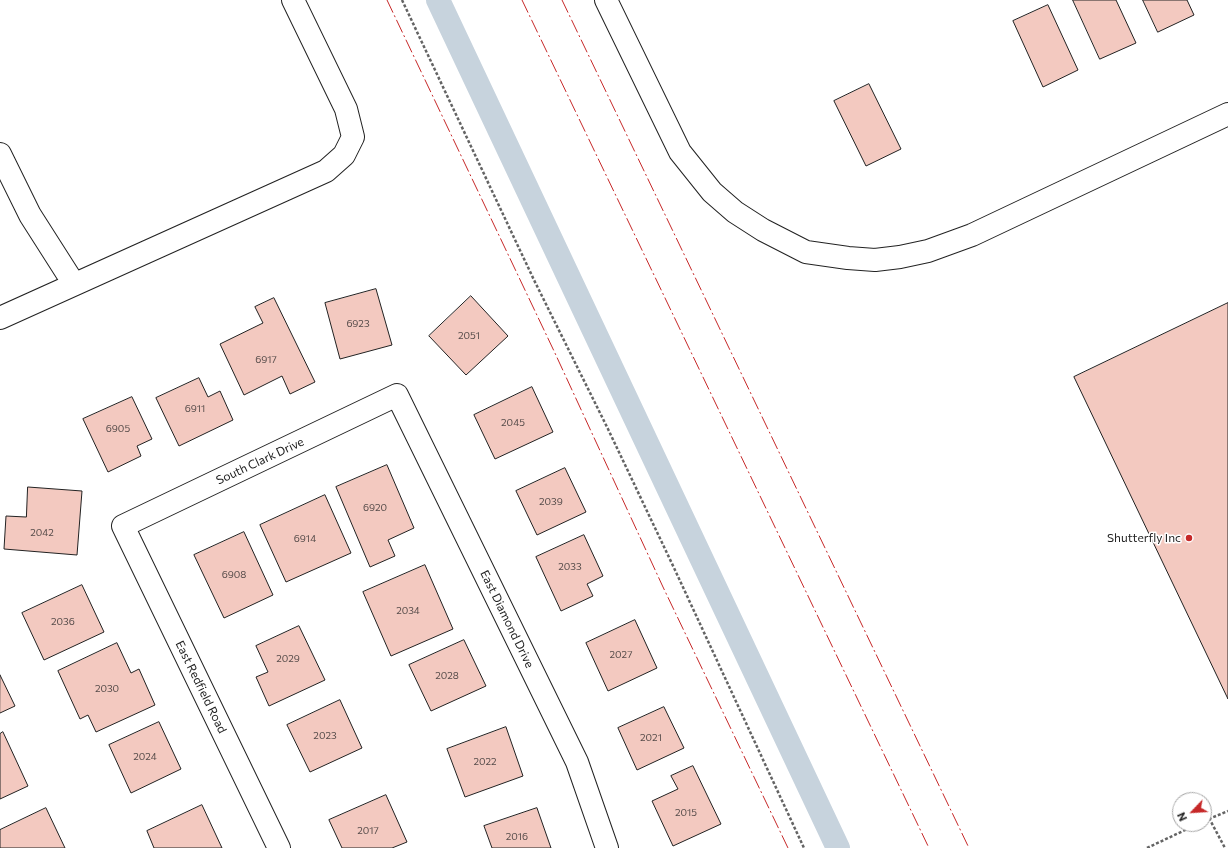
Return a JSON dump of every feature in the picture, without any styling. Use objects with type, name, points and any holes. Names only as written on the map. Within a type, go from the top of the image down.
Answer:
[{"type":"street","points":[[0,318],[326,171],[344,156],[353,137],[346,109],[293,0]]},
{"type":"street","points":[[606,0],[680,152],[712,192],[735,212],[763,230],[806,252],[875,260],[900,257],[928,251],[972,235],[1228,114]]},
{"type":"street","points":[[0,154],[30,216],[74,284]]},
{"type":"street","name":"South Clark Drive","points":[[123,526],[397,395]]},
{"type":"street","name":"East Diamond Drive","points":[[397,395],[577,762],[607,848]]},
{"type":"street","name":"East Redfield Road","points":[[123,526],[279,848]]},
{"type":"path","points":[[402,0],[534,280],[608,429],[675,570],[804,848]]},
{"type":"path","points":[[1212,817],[1228,811]]},
{"type":"path","points":[[1212,824],[1225,848]]},
{"type":"path","points":[[1148,848],[1181,832]]},
{"type":"building","points":[[1073,0],[1116,0],[1136,43],[1100,59]]},
{"type":"building","points":[[1143,0],[1187,0],[1194,15],[1158,32]]},
{"type":"building","points":[[1048,5],[1078,70],[1043,87],[1013,21]]},
{"type":"building","points":[[869,84],[901,149],[866,166],[834,101]]},
{"type":"building","points":[[376,289],[392,345],[340,359],[325,303]]},
{"type":"building","points":[[471,296],[508,336],[466,375],[429,336]]},
{"type":"building","points":[[274,298],[315,382],[290,394],[282,376],[244,395],[220,344],[263,323],[255,307]]},
{"type":"building","name":"Shutterfly Inc","points":[[1228,303],[1228,699],[1074,377]]},
{"type":"building","points":[[199,378],[208,397],[220,391],[233,420],[179,446],[156,398]]},
{"type":"building","points":[[532,387],[553,432],[495,459],[474,415]]},
{"type":"building","points":[[132,397],[152,439],[137,446],[141,456],[108,472],[83,419]]},
{"type":"building","points":[[387,465],[414,528],[388,540],[395,556],[370,567],[336,487]]},
{"type":"building","points":[[565,468],[586,512],[537,535],[516,491]]},
{"type":"building","points":[[28,487],[82,491],[77,555],[4,549],[6,516],[26,517]]},
{"type":"building","points":[[325,495],[351,553],[286,582],[260,525]]},
{"type":"building","points":[[244,532],[273,595],[224,618],[194,555]]},
{"type":"building","points":[[584,535],[603,576],[587,584],[593,596],[561,611],[536,557]]},
{"type":"building","points":[[425,565],[453,629],[391,656],[363,592]]},
{"type":"building","points":[[82,585],[104,632],[44,660],[22,613]]},
{"type":"building","points":[[635,620],[657,668],[608,691],[586,643]]},
{"type":"building","points":[[299,626],[325,680],[269,706],[256,677],[268,672],[256,646]]},
{"type":"building","points":[[464,640],[486,686],[431,711],[409,665]]},
{"type":"building","points":[[117,643],[131,673],[139,669],[155,705],[96,732],[88,715],[80,719],[58,671]]},
{"type":"building","points":[[0,675],[15,706],[0,713]]},
{"type":"building","points":[[340,700],[362,748],[310,772],[287,725]]},
{"type":"building","points":[[664,707],[684,748],[637,770],[618,728]]},
{"type":"building","points":[[159,722],[181,769],[131,793],[109,745]]},
{"type":"building","points":[[506,727],[523,776],[465,797],[447,749]]},
{"type":"building","points":[[3,732],[28,786],[0,799],[0,734]]},
{"type":"building","points":[[693,766],[721,824],[673,846],[652,801],[678,789],[671,776]]},
{"type":"building","points":[[386,795],[407,842],[392,848],[342,848],[329,820]]},
{"type":"building","points":[[202,805],[222,848],[154,848],[147,831]]},
{"type":"building","points":[[46,808],[65,848],[0,848],[0,830]]},
{"type":"building","points":[[537,808],[551,848],[492,848],[484,826]]},
{"type":"waterway","points":[[438,0],[838,848]]},
{"type":"power","points":[[387,0],[554,351],[663,587],[788,848]]},
{"type":"power","points":[[522,0],[929,848]]},
{"type":"power","points":[[562,0],[969,848]]},
{"type":"place","name":"Shutterfly Inc","points":[[1189,538]]}]
